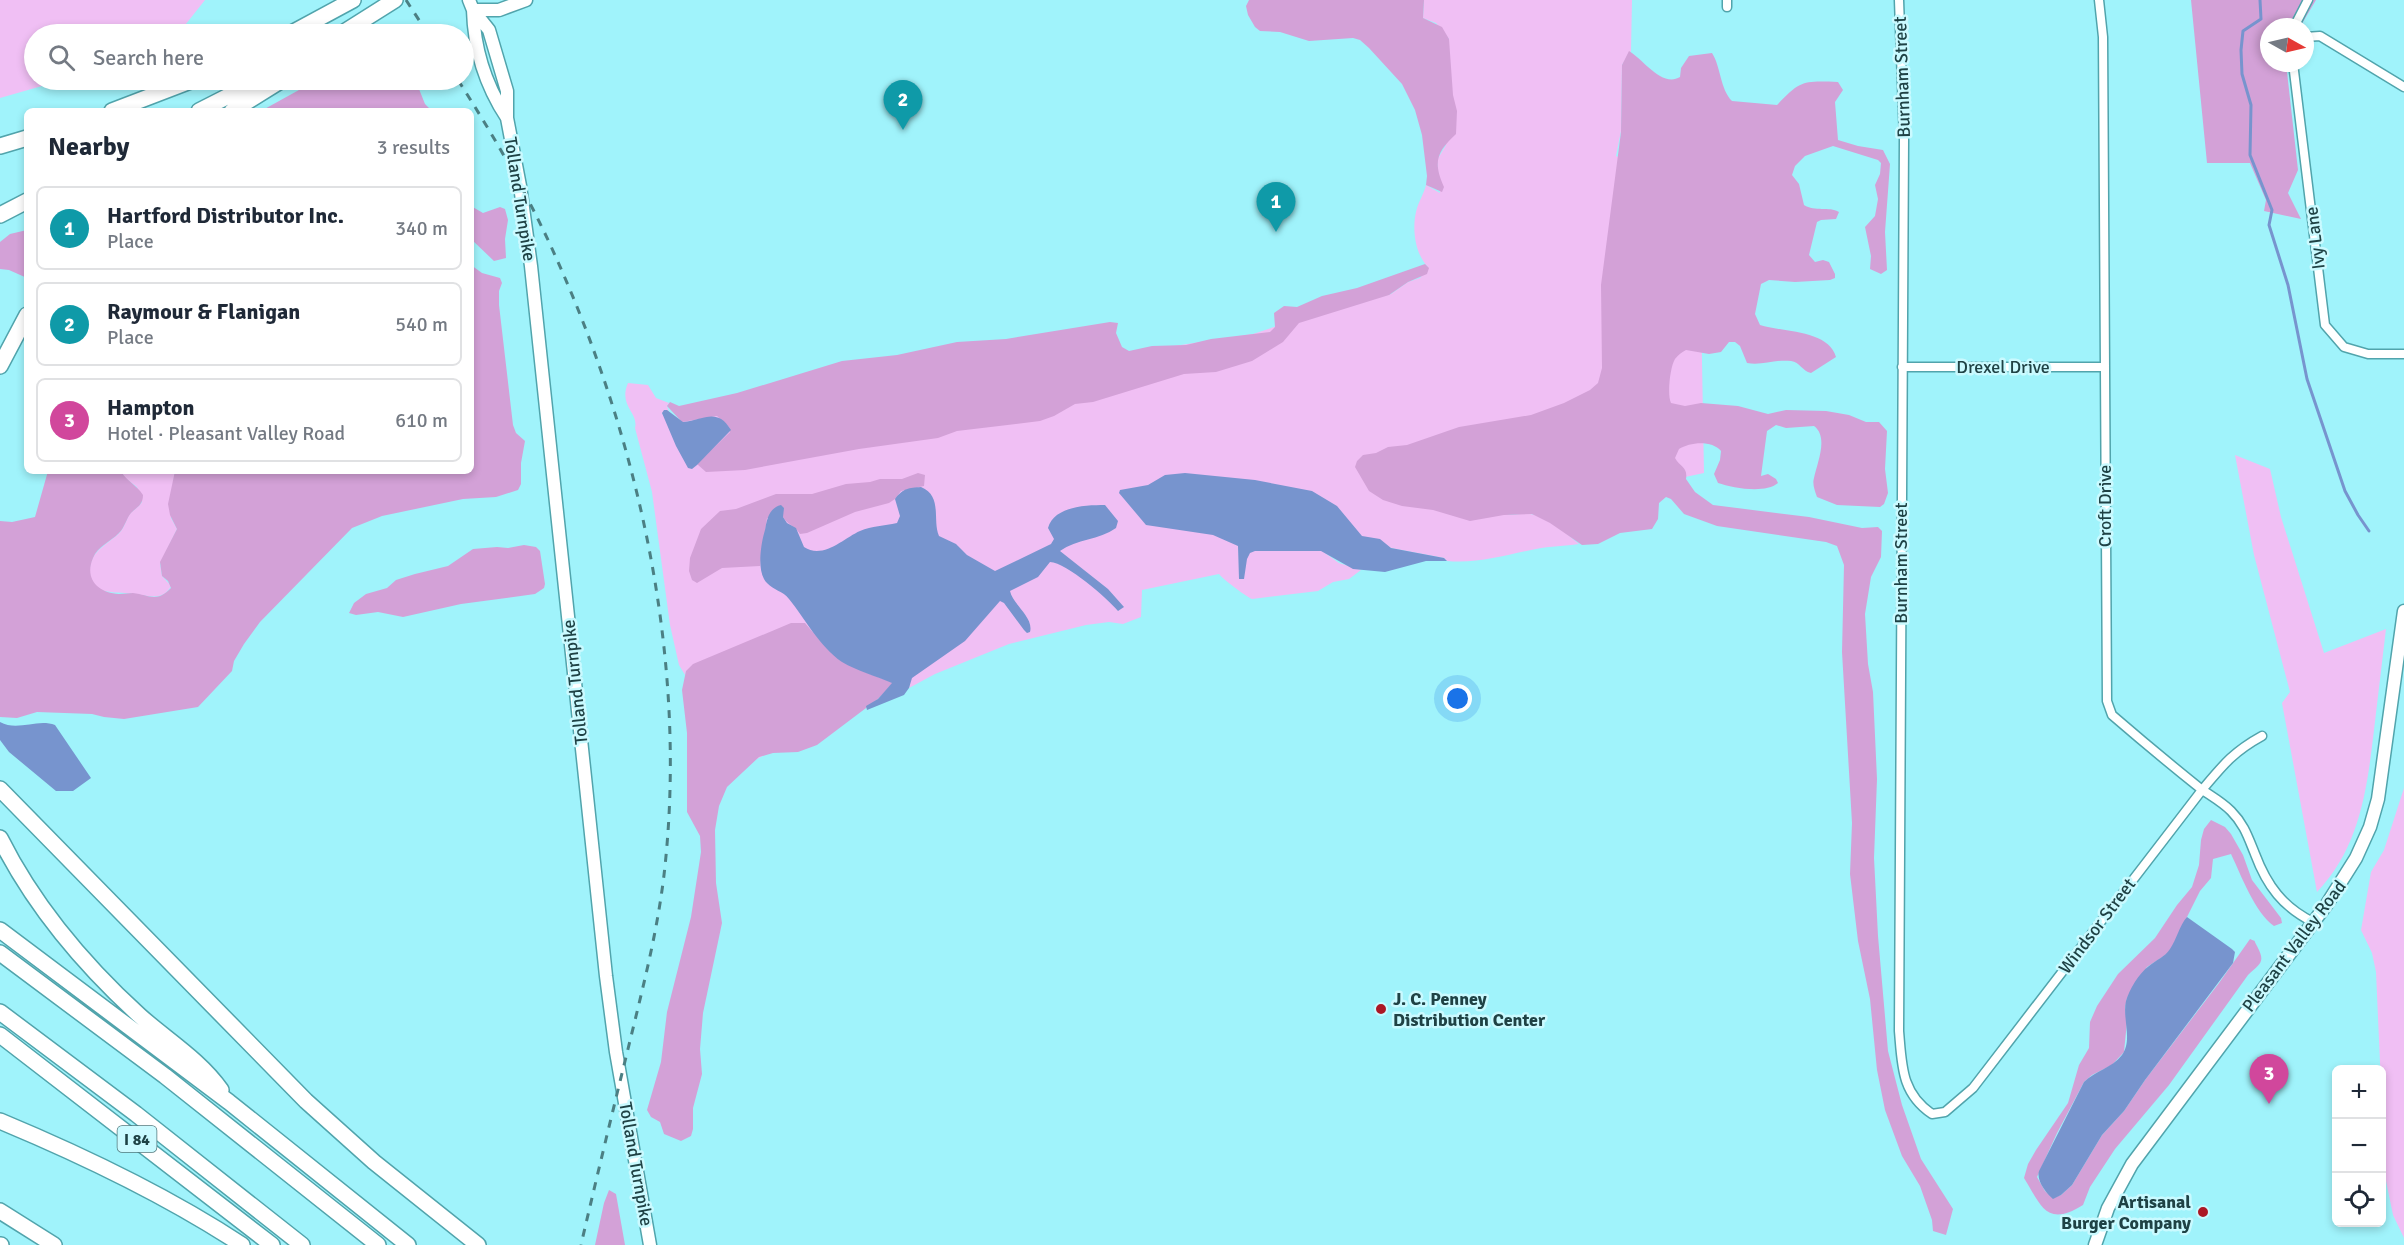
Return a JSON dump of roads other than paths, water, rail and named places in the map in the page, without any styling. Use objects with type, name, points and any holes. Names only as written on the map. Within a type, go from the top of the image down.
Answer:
[{"type":"highway","points":[[309,24],[353,0]]},
{"type":"highway","points":[[358,24],[395,0]]},
{"type":"highway","points":[[120,108],[167,90]]},
{"type":"highway","points":[[206,108],[241,90]]},
{"type":"highway","points":[[237,108],[266,90]]},
{"type":"highway","points":[[0,146],[24,139]]},
{"type":"highway","points":[[0,215],[24,203]]},
{"type":"highway","points":[[0,366],[24,321]]},
{"type":"highway","points":[[0,789],[306,1101],[383,1169],[478,1245]]},
{"type":"highway","points":[[0,838],[47,914],[93,969],[141,1016],[205,1069],[229,1102]]},
{"type":"highway","points":[[0,930],[229,1102],[408,1245]]},
{"type":"highway","points":[[0,953],[165,1076],[378,1245]]},
{"type":"highway","points":[[0,1012],[136,1113],[302,1245]]},
{"type":"highway","name":"I 84","points":[[0,1035],[272,1245]]},
{"type":"highway","points":[[0,1121],[146,1189],[196,1216],[242,1245]]},
{"type":"highway","points":[[0,1211],[54,1245]]},
{"type":"main road","points":[[471,5],[484,0]]},
{"type":"main road","points":[[471,5],[499,10],[526,0]]},
{"type":"main road","name":"Tolland Turnpike","points":[[471,5],[473,24]]},
{"type":"main road","name":"Tolland Turnpike","points":[[474,35],[492,96],[507,118],[520,186],[532,278],[610,1008],[650,1245]]},
{"type":"main road","name":"Pleasant Valley Road","points":[[2095,1245],[2108,1208],[2132,1164],[2313,922],[2348,873],[2364,841],[2374,814],[2385,761],[2404,611]]},
{"type":"street","name":"Burnham Street","points":[[1899,0],[1904,140],[1899,1031],[1903,1074],[1912,1095],[1921,1107],[1932,1114]]},
{"type":"street","name":"Croft Drive","points":[[2099,0],[2103,37],[2107,701],[2112,716],[2202,790],[2229,808],[2249,836],[2267,882],[2280,900],[2297,914],[2313,922]]},
{"type":"street","points":[[2299,18],[2308,0]]},
{"type":"street","points":[[2314,36],[2320,36],[2404,87]]},
{"type":"street","name":"Ivy Lane","points":[[2294,72],[2325,325],[2344,346],[2368,354],[2404,354]]},
{"type":"street","name":"Drexel Drive","points":[[1902,367],[2104,367]]},
{"type":"street","name":"Windsor Street","points":[[1932,1114],[1945,1112],[1973,1088],[2228,758],[2262,736]]},
{"type":"water","points":[[664,410],[683,422],[715,417],[726,423],[731,430],[697,465],[692,469],[688,468],[662,413]]},
{"type":"water","points":[[1185,473],[1255,480],[1312,491],[1337,506],[1362,536],[1380,539],[1391,548],[1444,558],[1447,561],[1426,561],[1385,572],[1353,569],[1321,551],[1255,551],[1250,553],[1247,559],[1244,579],[1239,579],[1238,546],[1213,535],[1146,525],[1119,493],[1120,490],[1148,485],[1165,475]]},
{"type":"water","points":[[921,487],[928,491],[935,502],[939,536],[956,544],[967,555],[995,571],[1051,544],[1054,539],[1048,528],[1057,515],[1072,508],[1105,505],[1118,521],[1116,528],[1060,551],[1108,589],[1124,607],[1118,611],[1076,575],[1050,562],[1038,577],[1010,591],[1029,621],[1030,632],[1027,633],[1024,630],[1004,603],[1000,601],[965,641],[912,678],[904,695],[867,710],[866,706],[878,699],[892,683],[842,662],[820,641],[787,596],[772,587],[764,578],[760,565],[762,542],[769,514],[777,506],[781,505],[784,508],[783,517],[787,523],[796,528],[804,547],[819,551],[860,531],[897,523],[900,516],[895,499],[906,489]]},
{"type":"water","points":[[0,722],[14,726],[41,723],[55,725],[91,778],[73,791],[56,791],[9,752],[0,740]]},
{"type":"water","points":[[2187,917],[2235,952],[2233,963],[2124,1111],[2102,1135],[2072,1185],[2053,1199],[2040,1182],[2039,1171],[2084,1082],[2122,1055],[2127,1043],[2125,1008],[2129,992],[2145,969],[2168,952]]},
{"type":"waterway","points":[[2260,0],[2261,19],[2243,31],[2241,50],[2242,74],[2251,105],[2250,155],[2272,210],[2269,225],[2288,285],[2307,379],[2345,491],[2369,531]]},
{"type":"railway","points":[[406,0],[422,24]]},
{"type":"railway","points":[[464,90],[499,146],[536,215],[588,334],[635,484],[652,562],[663,640],[669,718],[670,797],[664,875],[644,984],[581,1245]]},
{"type":"place","name":"Raymour & Flanigan","points":[[903,130]]},
{"type":"place","name":"Hartford Distributor Inc.","points":[[1276,232]]},
{"type":"place","name":"J. C. Penney Distribution Center","points":[[1381,1009]]},
{"type":"place","name":"Hampton","points":[[2269,1104]]},
{"type":"place","name":"Artisanal Burger Company","points":[[2203,1212]]}]
